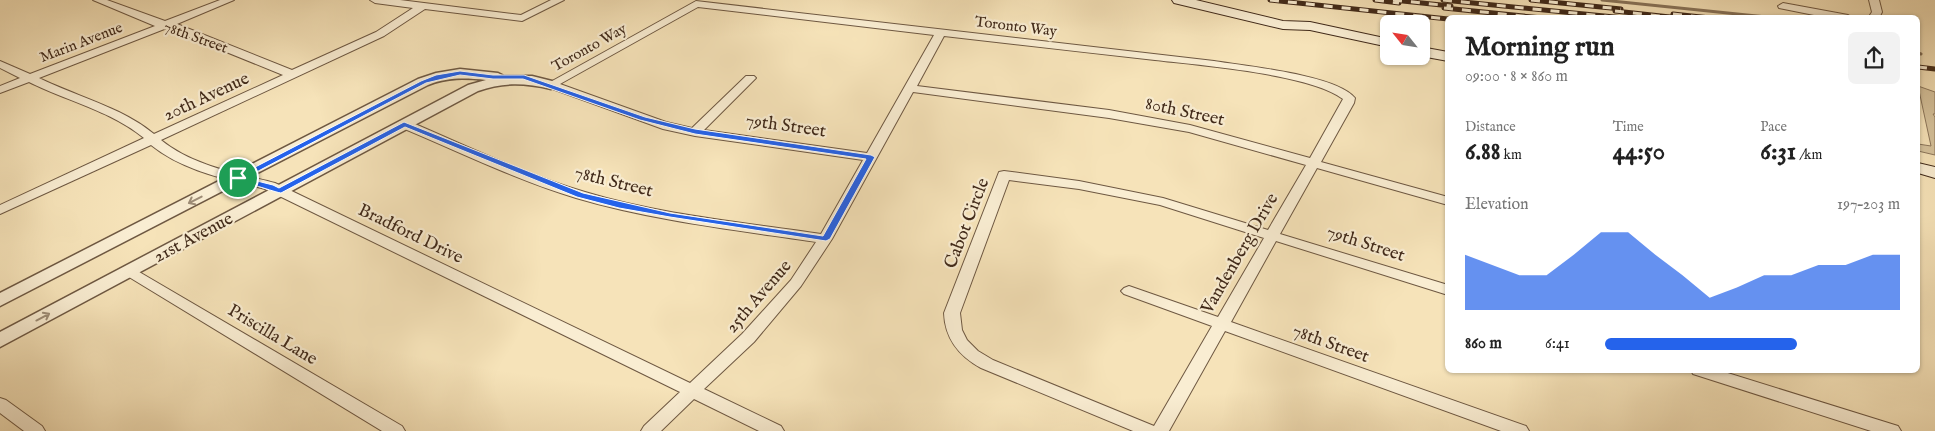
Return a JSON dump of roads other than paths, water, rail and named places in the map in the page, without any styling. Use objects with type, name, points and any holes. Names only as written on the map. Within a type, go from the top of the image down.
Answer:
[{"type":"main road","points":[[1179,0],[1283,24],[1310,26],[1380,41]]},
{"type":"main road","points":[[1210,0],[1294,19],[1310,26]]},
{"type":"main road","points":[[1430,53],[1445,56]]},
{"type":"main road","points":[[1920,157],[1935,161]]},
{"type":"main road","points":[[1920,168],[1935,172]]},
{"type":"street","name":"78th Street","points":[[98,0],[157,24],[173,26],[294,75]]},
{"type":"street","name":"Marin Avenue","points":[[0,90],[229,0]]},
{"type":"street","points":[[375,0],[522,18],[559,0]]},
{"type":"street","points":[[1874,0],[1877,12],[1876,15]]},
{"type":"street","name":"Toronto Way","points":[[551,86],[696,4],[1242,68],[1334,88],[1346,94]]},
{"type":"street","name":"20th Avenue","points":[[3,207],[153,140],[380,34],[423,6]]},
{"type":"street","points":[[1783,6],[1832,15]]},
{"type":"street","name":"25th Avenue","points":[[650,431],[774,310],[796,283],[826,239],[940,32]]},
{"type":"street","name":"Bradford Drive","points":[[0,64],[84,100],[138,127],[168,152],[186,161],[270,186],[775,431]]},
{"type":"street","points":[[447,75],[460,73],[493,77],[520,76],[530,79]]},
{"type":"street","points":[[447,75],[463,79],[465,83],[447,102]]},
{"type":"street","name":"21st Avenue","points":[[0,300],[411,88],[423,82],[447,75]]},
{"type":"street","name":"79th Street","points":[[695,132],[750,78]]},
{"type":"street","name":"21st Avenue","points":[[0,340],[404,124],[485,83],[530,79],[551,86]]},
{"type":"street","name":"79th Street","points":[[551,86],[642,118],[695,132],[871,157]]},
{"type":"street","name":"80th Street","points":[[909,88],[1149,121],[1220,136],[1445,200]]},
{"type":"street","name":"Vandenberg Drive","points":[[1160,431],[1348,103],[1349,98],[1346,94]]},
{"type":"street","name":"78th Street","points":[[404,124],[580,195],[670,215],[826,239]]},
{"type":"street","name":"Cabot Circle","points":[[1150,431],[987,364],[966,351],[954,334],[952,313],[1004,175],[1079,185],[1129,195],[1205,214],[1272,235]]},
{"type":"street","name":"79th Street","points":[[1272,235],[1445,289]]},
{"type":"street","name":"Priscilla Lane","points":[[129,271],[396,431]]},
{"type":"street","name":"78th Street","points":[[1129,291],[1520,431]]},
{"type":"street","points":[[1708,373],[1892,431]]},
{"type":"street","points":[[0,404],[36,431]]},
{"type":"waterway","points":[[1602,0],[1747,15]]},
{"type":"railway","points":[[1270,0],[1445,19]]},
{"type":"railway","points":[[1375,0],[1399,3]]},
{"type":"railway","points":[[1393,0],[1451,6]]},
{"type":"railway","points":[[1443,0],[1594,15]]},
{"type":"railway","points":[[1531,0],[1621,9]]},
{"type":"railway","points":[[1444,8],[1513,15]]},
{"type":"railway","points":[[1615,11],[1652,15]]},
{"type":"railway","points":[[1673,14],[1682,15]]},
{"type":"railway","points":[[1920,67],[1935,69]]}]
